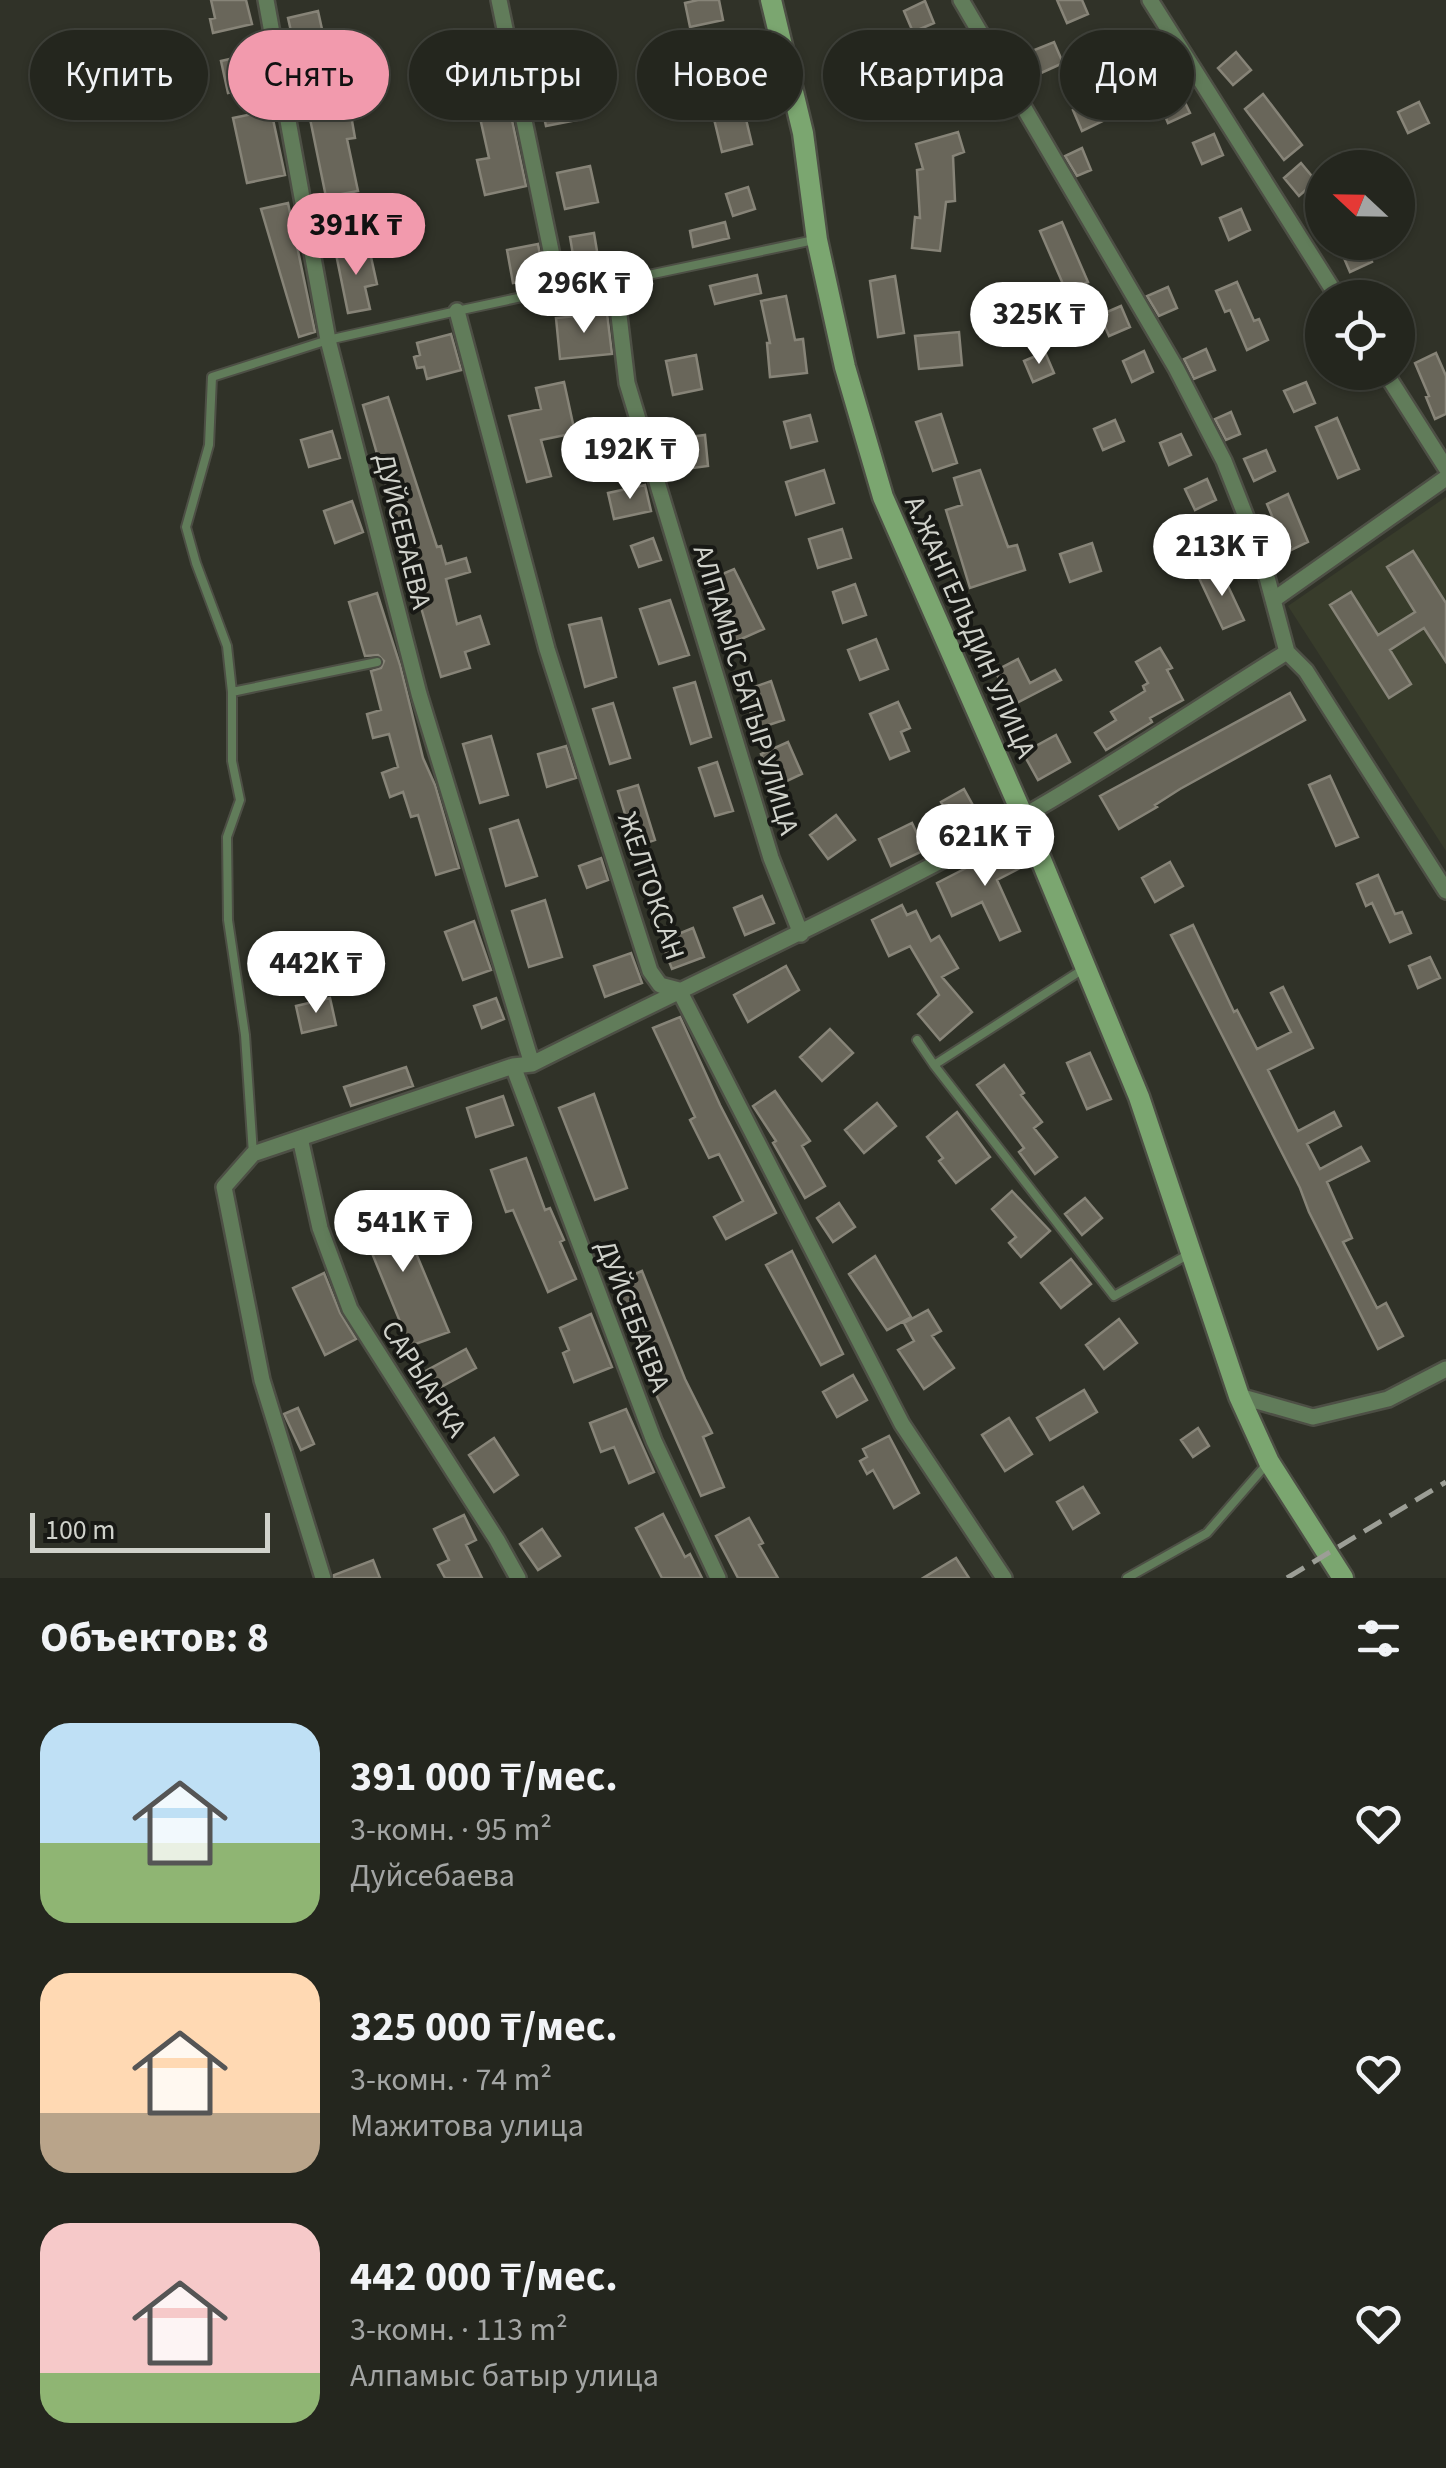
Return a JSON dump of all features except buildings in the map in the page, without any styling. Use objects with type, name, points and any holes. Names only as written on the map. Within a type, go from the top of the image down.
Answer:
[{"type":"street","name":"ДУЙСЕБАЕВА","points":[[266,0],[328,340],[420,694],[532,1064]]},
{"type":"street","points":[[498,0],[559,289]]},
{"type":"street","name":"А.ЖАНГЕЛЬДИН УЛИЦА","points":[[771,0],[803,132],[817,240],[882,497],[1023,816],[1139,1098],[1239,1396],[1269,1462],[1343,1578]]},
{"type":"street","points":[[961,0],[1176,368],[1216,445],[1260,556],[1287,652],[1306,671],[1446,891]]},
{"type":"street","points":[[1150,0],[1327,280]]},
{"type":"street","name":"АЛПАМЫС БАТЫР УЛИЦА","points":[[616,282],[627,384],[770,858],[801,934]]},
{"type":"street","name":"ЖЕЛТОКСАН","points":[[457,311],[547,649],[650,971],[660,985],[679,990],[902,1424],[1004,1578]]},
{"type":"street","points":[[1396,390],[1446,468]]},
{"type":"street","points":[[1274,600],[1446,478]]},
{"type":"street","points":[[323,1578],[262,1380],[224,1187],[253,1154],[513,1066],[532,1064],[801,934],[1023,816],[1287,652]]},
{"type":"street","name":"ДУЙСЕБАЕВА","points":[[513,1066],[654,1440],[718,1578]]},
{"type":"street","name":"САРЫАРКА","points":[[300,1138],[320,1228],[350,1309],[518,1578]]},
{"type":"street","points":[[1239,1396],[1313,1417],[1388,1399],[1446,1369]]},
{"type":"lane","points":[[253,1154],[245,1035],[228,920],[226,837],[240,800],[232,762],[232,692],[226,646],[186,527],[209,445],[212,377],[328,340],[559,289],[616,282],[817,240]]},
{"type":"lane","points":[[232,692],[378,662]]},
{"type":"lane","points":[[934,1065],[1085,968]]},
{"type":"lane","points":[[918,1040],[1114,1296],[1191,1252]]},
{"type":"lane","points":[[1127,1578],[1206,1533],[1269,1462]]},
{"type":"shaded area","points":[[1446,497],[1446,851],[1288,606]]},
{"type":"railway","points":[[1287,1578],[1446,1482]]}]
